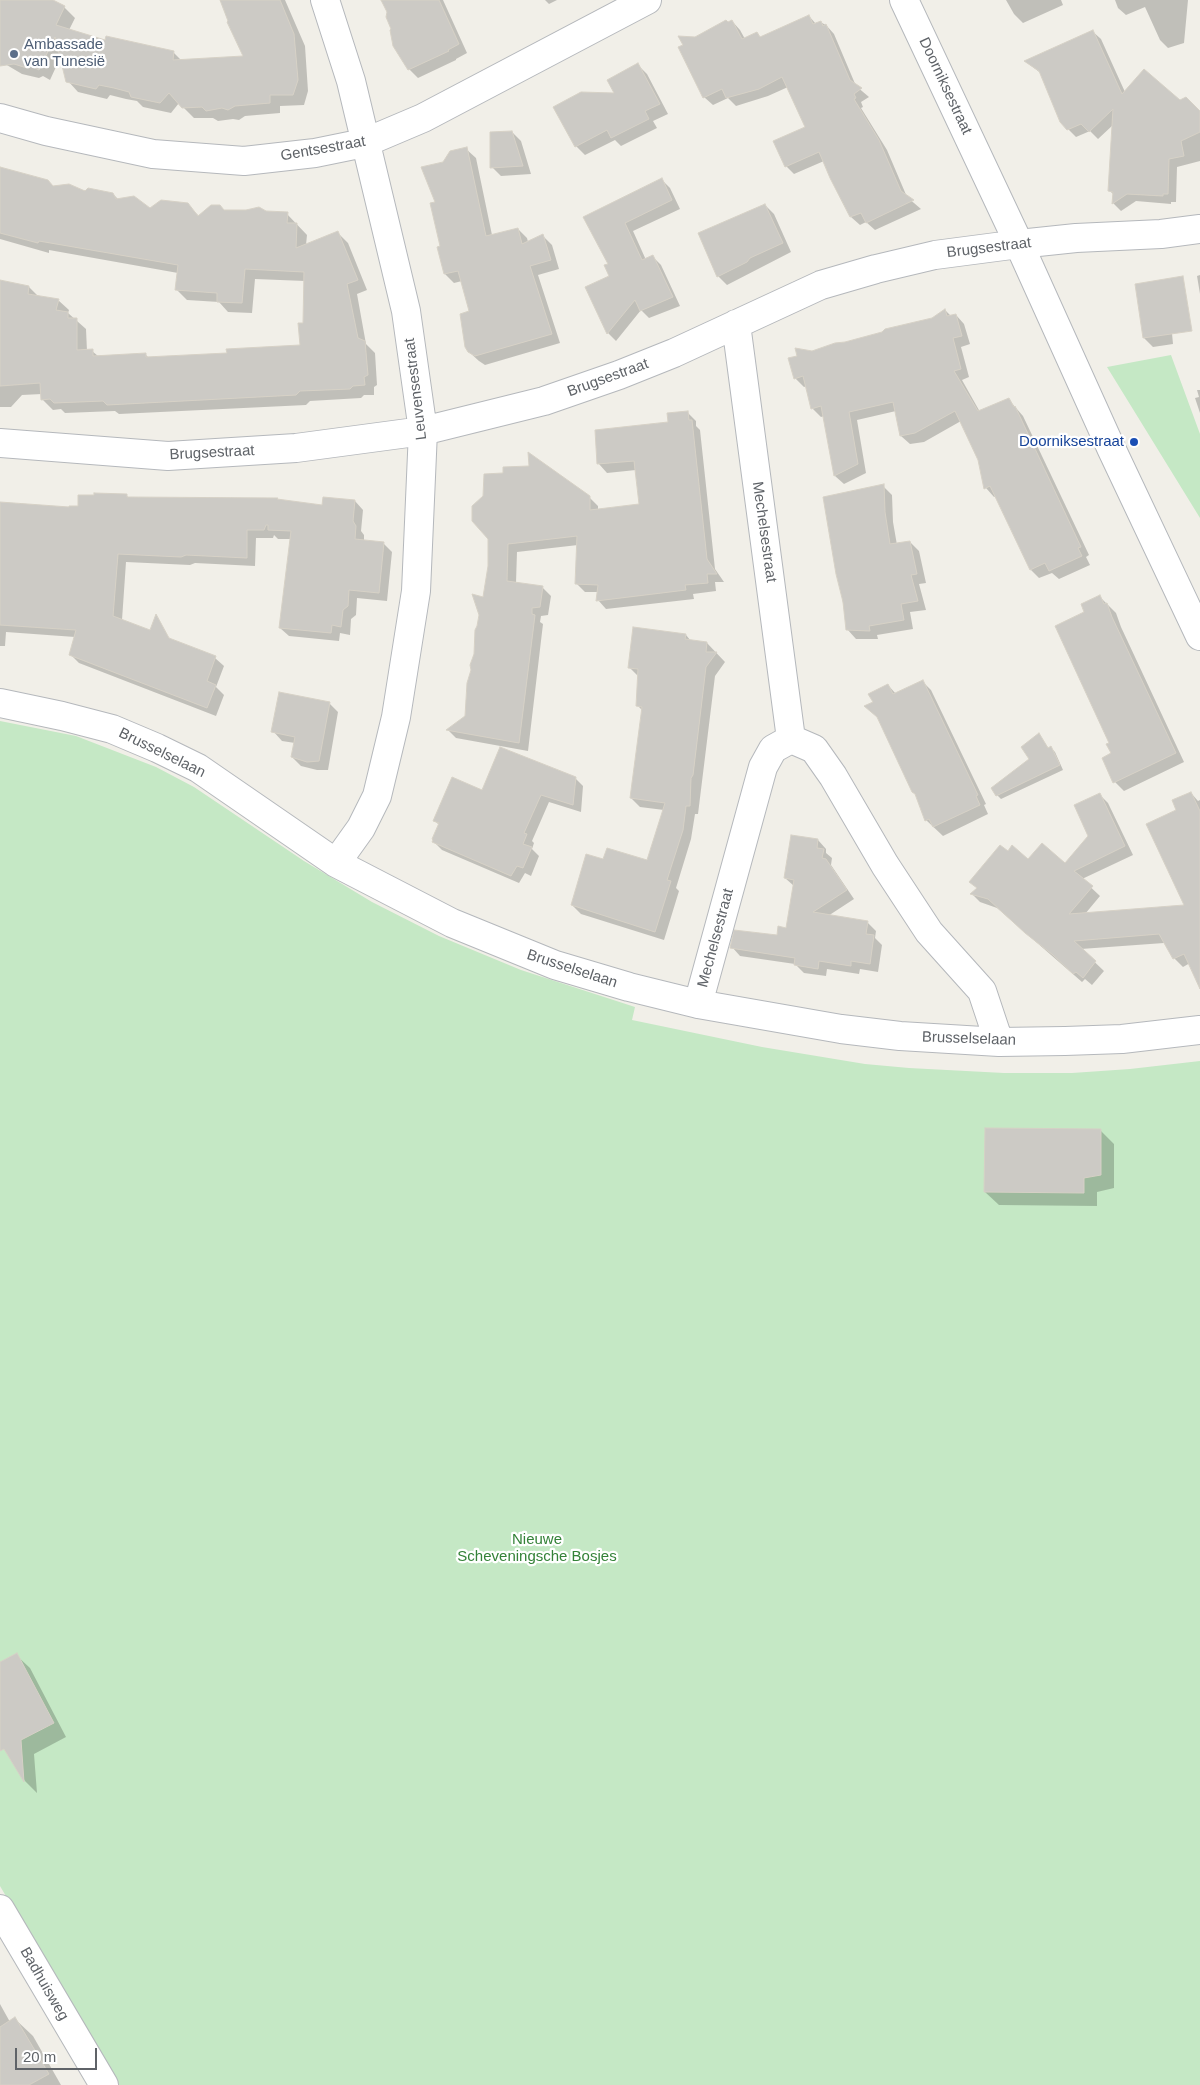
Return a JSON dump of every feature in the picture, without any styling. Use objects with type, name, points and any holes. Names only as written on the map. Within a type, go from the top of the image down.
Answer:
[{"type":"street","name":"Leuvensestraat","points":[[325,0],[351,81],[364,143],[406,311],[423,431],[416,591],[396,717],[377,796],[361,828],[336,863]]},
{"type":"street","name":"Gentsestraat","points":[[0,118],[46,131],[153,154],[244,161],[315,152],[364,143],[423,118],[648,0]]},
{"type":"street","name":"Doorniksestraat","points":[[904,0],[1200,636]]},
{"type":"street","name":"Brugsestraat","points":[[0,443],[168,456],[296,448],[423,431],[544,400],[600,381],[674,353],[813,288],[848,276],[935,255],[1019,244],[1161,234],[1200,228]]},
{"type":"street","name":"Mechelsestraat","points":[[698,1004],[762,767],[773,749],[791,739],[736,324]]},
{"type":"street","name":"Brusselselaan","points":[[0,702],[112,729],[158,748],[198,768],[336,863],[452,923],[555,965],[628,988],[698,1004],[841,1029],[900,1036],[999,1042],[1122,1039],[1200,1030]]},
{"type":"street","points":[[791,739],[814,749],[833,776],[885,865],[929,932],[982,991],[999,1042]]},
{"type":"street","name":"Badhuisweg","points":[[0,1909],[104,2085]]},
{"type":"green space","points":[[1171,355],[1200,434],[1200,518],[1107,367]]},
{"type":"green space","name":"Nieuwe Scheveningsche Bosjes","points":[[0,721],[76,736],[156,767],[194,787],[304,861],[372,902],[439,936],[521,970],[635,1007],[632,1020],[762,1047],[865,1064],[909,1068],[1004,1073],[1072,1073],[1200,1061],[1200,2085],[117,2085],[0,1886]]},
{"type":"building","points":[[0,0],[53,0],[65,6],[56,25],[105,40],[106,36],[174,51],[173,60],[243,56],[227,22],[220,0],[280,0],[294,34],[298,80],[293,95],[270,95],[270,103],[235,106],[228,110],[222,108],[206,111],[202,107],[182,108],[169,93],[160,103],[131,97],[129,92],[114,88],[99,85],[96,89],[66,82],[55,37],[39,70],[31,66],[27,68],[14,64],[0,66]]},
{"type":"building","points":[[381,0],[439,0],[459,44],[449,51],[408,70],[393,46],[391,29],[386,17],[387,12]]},
{"type":"building","points":[[809,15],[813,24],[821,21],[823,26],[826,24],[850,80],[862,88],[854,94],[856,98],[854,99],[879,140],[901,191],[914,200],[866,223],[861,213],[850,217],[819,152],[785,167],[773,141],[805,127],[782,77],[759,89],[726,98],[722,89],[703,98],[678,47],[683,45],[678,36],[695,37],[726,20],[728,22],[732,20],[742,39],[757,32],[760,37]]},
{"type":"building","points":[[1093,30],[1122,94],[1144,69],[1180,100],[1186,97],[1200,111],[1200,132],[1181,141],[1184,156],[1169,159],[1168,194],[1163,194],[1163,196],[1127,194],[1112,204],[1113,192],[1108,191],[1113,109],[1089,132],[1081,124],[1067,130],[1060,122],[1039,71],[1024,61]]},
{"type":"building","points":[[638,63],[660,104],[645,111],[649,119],[611,138],[607,130],[575,147],[553,107],[581,92],[614,93],[607,80]]},
{"type":"building","points":[[512,131],[523,166],[490,168],[490,132]]},
{"type":"building","points":[[467,147],[486,236],[518,228],[522,244],[543,234],[551,260],[530,266],[552,334],[475,356],[468,352],[465,347],[460,314],[469,311],[458,271],[444,274],[437,247],[440,246],[430,203],[435,202],[421,167],[443,162],[450,151]]},
{"type":"building","points":[[0,167],[48,180],[53,186],[69,184],[85,191],[88,188],[113,193],[116,199],[134,196],[150,208],[161,200],[188,203],[198,216],[211,205],[220,205],[224,210],[246,210],[259,207],[266,211],[288,212],[287,223],[297,223],[296,248],[338,231],[358,280],[347,284],[358,338],[365,341],[368,375],[364,377],[365,385],[353,386],[350,389],[300,391],[296,395],[107,405],[103,401],[54,403],[50,399],[41,400],[40,383],[0,386],[0,280],[29,286],[28,294],[59,299],[56,310],[68,312],[68,318],[77,318],[77,350],[93,349],[93,356],[146,353],[146,357],[227,353],[226,349],[300,345],[298,323],[303,323],[304,272],[245,269],[242,303],[217,302],[217,293],[175,290],[178,265],[39,241],[38,243],[0,233]]},
{"type":"building","points":[[662,178],[672,200],[625,223],[642,260],[653,255],[673,297],[640,311],[635,300],[607,334],[585,287],[609,276],[604,265],[608,264],[583,217]]},
{"type":"building","points":[[765,204],[783,243],[750,258],[747,262],[717,277],[698,233]]},
{"type":"building","points":[[1183,276],[1192,331],[1143,338],[1135,284]]},
{"type":"building","points":[[945,309],[947,316],[956,314],[962,336],[953,338],[961,369],[954,371],[978,411],[1009,398],[1015,406],[1081,547],[1078,548],[1082,556],[1049,571],[1045,563],[1030,570],[990,486],[984,489],[978,460],[955,411],[915,433],[900,436],[893,402],[849,412],[858,464],[834,476],[821,406],[811,409],[803,376],[794,379],[788,358],[797,356],[795,348],[812,351],[835,343],[882,332],[885,329],[932,318]]},
{"type":"building","points":[[688,411],[689,420],[692,420],[707,559],[717,574],[707,574],[708,583],[685,585],[686,590],[596,601],[598,585],[575,584],[577,536],[508,544],[507,581],[543,586],[540,607],[532,608],[532,614],[535,615],[519,743],[446,730],[465,716],[467,683],[474,654],[475,630],[479,615],[472,594],[483,597],[488,566],[488,539],[472,521],[472,506],[483,496],[484,474],[503,473],[503,467],[529,466],[528,452],[590,496],[590,510],[639,504],[634,461],[597,464],[595,430],[668,422],[667,413]]},
{"type":"building","points":[[884,484],[885,512],[890,544],[910,541],[917,574],[911,575],[918,601],[901,604],[904,620],[869,626],[870,631],[846,630],[843,602],[836,574],[823,497]]},
{"type":"building","points":[[94,493],[127,494],[127,497],[278,498],[322,505],[323,497],[355,500],[353,521],[356,526],[355,539],[384,542],[379,593],[349,590],[348,606],[343,610],[341,627],[332,625],[331,633],[279,628],[291,531],[268,530],[268,525],[266,525],[264,530],[247,530],[247,558],[118,554],[113,616],[150,630],[156,614],[169,638],[216,656],[207,681],[216,685],[207,708],[69,655],[76,630],[0,625],[0,502],[69,507],[78,506],[78,495],[94,495]]},
{"type":"building","points":[[1100,595],[1104,604],[1107,603],[1176,753],[1113,783],[1102,758],[1111,753],[1106,744],[1109,743],[1055,626],[1084,612],[1081,604]]},
{"type":"building","points":[[633,627],[686,634],[685,639],[707,642],[706,652],[717,652],[706,667],[693,775],[691,778],[690,806],[686,806],[683,830],[667,880],[671,881],[655,932],[571,905],[586,854],[603,859],[607,848],[647,860],[665,803],[630,798],[642,707],[636,706],[638,669],[628,668]]},
{"type":"building","points":[[923,680],[978,795],[976,796],[980,805],[933,827],[929,819],[925,821],[915,794],[912,792],[877,717],[864,706],[873,702],[868,694],[888,684],[893,694]]},
{"type":"building","points":[[279,692],[330,702],[319,761],[307,762],[291,757],[295,737],[271,732]]},
{"type":"building","points":[[1039,733],[1048,748],[1051,746],[1060,765],[996,796],[991,788],[1029,759],[1021,747]]},
{"type":"building","points":[[500,747],[576,777],[573,805],[541,795],[524,833],[527,834],[523,844],[532,847],[523,868],[517,866],[511,876],[432,842],[439,823],[433,821],[452,777],[482,790]]},
{"type":"building","points":[[1191,792],[1200,811],[1200,989],[1184,954],[1173,959],[1159,934],[1074,941],[1096,961],[1083,978],[1076,972],[1073,974],[988,899],[970,894],[977,888],[969,882],[1000,845],[1008,851],[1012,845],[1028,859],[1042,843],[1065,863],[1088,836],[1074,805],[1100,793],[1125,846],[1074,871],[1093,886],[1069,914],[1184,905],[1146,824],[1176,810],[1172,800]]},
{"type":"building","points":[[791,835],[818,839],[817,848],[824,849],[822,858],[826,859],[847,890],[813,912],[868,921],[866,934],[874,935],[870,964],[851,961],[851,966],[819,961],[818,969],[794,965],[795,958],[730,948],[734,930],[777,935],[778,926],[786,928],[794,880],[784,878]]},
{"type":"building","points":[[985,1128],[1101,1129],[1101,1175],[1084,1178],[1084,1193],[984,1192]]},
{"type":"building","points":[[17,1653],[54,1723],[21,1740],[24,1782],[4,1749],[0,1751],[0,1662]]},
{"type":"building","points":[[15,2017],[49,2074],[29,2085],[0,2085],[0,2027]]},
{"type":"place","name":"Ambassade van Tunesië","points":[[14,54]]},
{"type":"place","name":"Doorniksestraat","points":[[1134,442]]}]
